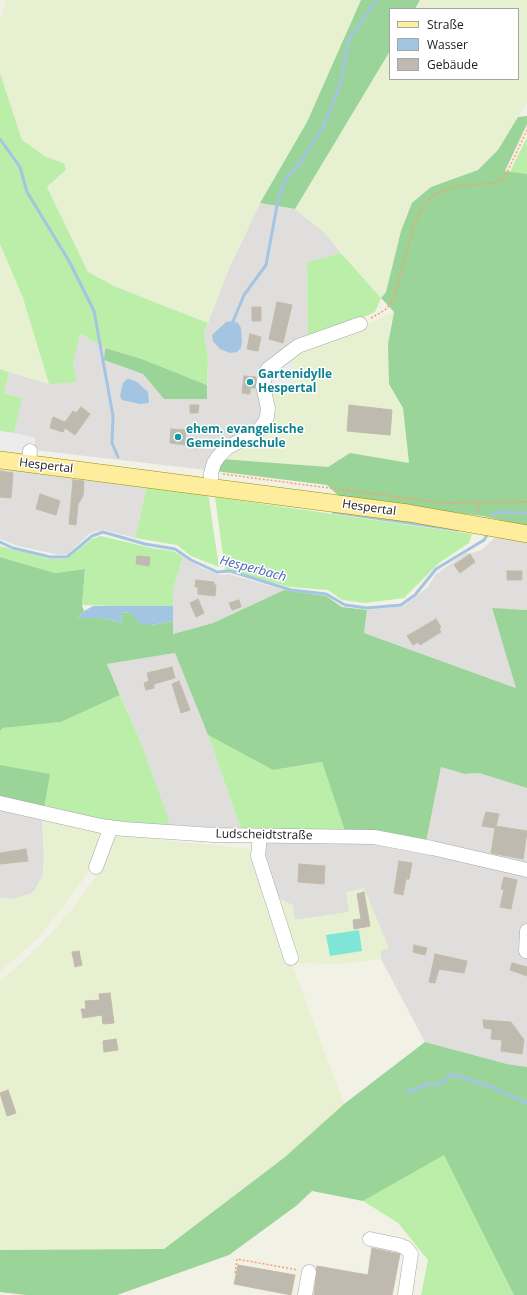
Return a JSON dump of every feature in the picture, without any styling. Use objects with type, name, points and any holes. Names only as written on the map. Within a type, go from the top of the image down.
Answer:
[{"type":"main road","name":"Hespertal","points":[[0,460],[29,457],[211,480],[527,534]]},
{"type":"street","points":[[211,480],[214,463],[228,447],[256,433],[268,417],[268,408],[263,386],[268,369],[298,346],[312,339],[360,324]]},
{"type":"street","name":"Ludscheidtstraße","points":[[0,803],[110,827],[214,835],[374,837],[432,848],[527,870]]},
{"type":"street","points":[[96,867],[110,827]]},
{"type":"street","points":[[260,836],[258,856],[291,958]]},
{"type":"street","points":[[526,951],[527,931]]},
{"type":"street","points":[[370,1239],[399,1245],[406,1248],[411,1254],[405,1295]]},
{"type":"street","points":[[305,1295],[309,1272]]},
{"type":"path","points":[[360,324],[385,310],[390,304],[395,293],[414,225],[423,206],[435,194],[457,186],[494,183],[505,177],[527,130]]},
{"type":"path","points":[[211,480],[442,503],[527,502]]},
{"type":"path","points":[[235,1273],[237,1259],[309,1272]]},
{"type":"shaded area","points":[[260,203],[295,209],[324,232],[341,253],[307,262],[308,337],[264,411],[260,425],[207,470],[34,450],[35,438],[14,433],[21,398],[4,393],[9,372],[49,384],[73,363],[79,334],[105,348],[104,360],[143,374],[164,399],[207,399],[208,360],[204,333],[227,273]]},
{"type":"shaded area","points":[[288,358],[292,362],[292,389],[272,390],[272,378],[280,371],[277,367]]},
{"type":"shaded area","points":[[0,431],[35,438],[33,459],[0,455]]},
{"type":"shaded area","points":[[0,466],[147,485],[135,538],[105,530],[96,531],[89,534],[68,554],[60,555],[18,546],[0,539]]},
{"type":"shaded area","points":[[510,537],[527,541],[527,610],[492,609],[517,688],[364,633],[367,610],[404,606],[428,587],[435,575],[467,552],[468,554],[482,550],[494,538]]},
{"type":"shaded area","points":[[183,557],[202,568],[220,575],[229,574],[284,590],[213,623],[173,634],[173,590]]},
{"type":"shaded area","points":[[175,653],[208,735],[241,829],[167,825],[139,738],[107,664]]},
{"type":"shaded area","points":[[441,767],[465,774],[479,773],[527,788],[527,1067],[507,1064],[425,1042],[381,959],[381,950],[389,948],[350,912],[295,920],[274,896],[261,853],[265,841],[426,842]]},
{"type":"shaded area","points":[[0,807],[42,817],[44,856],[43,875],[35,890],[30,894],[13,899],[0,898]]},
{"type":"shaded area","points":[[359,930],[362,951],[330,956],[326,935]]},
{"type":"green space","points":[[6,0],[361,0],[307,122],[260,203],[227,273],[208,323],[116,287],[88,272],[47,187],[66,171],[64,163],[46,157],[22,141],[0,73],[0,21]]},
{"type":"green space","points":[[361,0],[420,0],[416,8],[389,8],[389,53],[295,209],[260,203],[307,122]]},
{"type":"green space","points":[[421,0],[527,0],[527,102],[498,150],[478,170],[431,187],[401,231],[386,292],[381,298],[324,232],[295,209],[310,180],[389,54],[389,80],[519,80],[519,8],[417,8]]},
{"type":"green space","points":[[0,73],[22,140],[46,157],[64,163],[66,170],[47,187],[88,272],[116,287],[208,323],[204,333],[208,360],[207,385],[142,359],[105,348],[80,334],[73,363],[77,382],[49,384],[23,298],[0,244]]},
{"type":"green space","points":[[527,116],[527,124],[505,171],[527,174],[527,526],[482,516],[341,498],[327,485],[215,471],[222,459],[328,467],[350,453],[409,463],[403,408],[389,384],[388,344],[394,312],[381,298],[386,292],[401,231],[412,203],[431,187],[478,170],[498,150],[518,117]]},
{"type":"green space","points":[[527,138],[527,174],[510,172],[522,147]]},
{"type":"green space","points":[[0,244],[23,298],[49,384],[0,369]]},
{"type":"green space","points":[[341,253],[381,298],[375,312],[355,321],[308,337],[307,262]]},
{"type":"green space","points":[[394,312],[390,325],[389,384],[403,408],[409,464],[350,453],[328,467],[222,459],[258,434],[267,380],[273,370],[311,342],[357,329]]},
{"type":"green space","points":[[105,348],[142,359],[207,385],[207,399],[164,399],[143,374],[104,360]]},
{"type":"green space","points":[[0,369],[9,372],[4,393],[22,398],[14,433],[0,431]]},
{"type":"green space","points":[[147,485],[208,493],[219,567],[191,556],[177,545],[135,538]]},
{"type":"green space","points":[[215,497],[472,534],[469,543],[439,563],[404,598],[365,603],[342,600],[328,590],[290,587],[225,570]]},
{"type":"green space","points":[[101,536],[151,548],[173,551],[183,557],[173,590],[173,606],[147,607],[82,605],[85,569],[55,573],[0,557],[0,546],[49,559],[67,559],[92,539]]},
{"type":"green space","points":[[0,557],[55,573],[85,569],[82,605],[84,611],[78,618],[102,618],[122,623],[121,613],[130,612],[152,625],[173,621],[173,634],[213,623],[284,590],[326,596],[342,607],[367,610],[364,633],[516,688],[492,608],[527,610],[527,788],[479,773],[465,774],[441,767],[426,842],[345,831],[322,762],[273,770],[208,735],[175,653],[107,664],[120,695],[61,722],[3,728],[0,731]]},
{"type":"green space","points":[[120,695],[139,738],[169,820],[167,825],[111,821],[44,807],[0,765],[0,731],[3,728],[61,722]]},
{"type":"green space","points":[[208,735],[273,770],[322,762],[345,831],[241,829]]},
{"type":"green space","points":[[0,765],[50,774],[44,807],[0,797]]},
{"type":"green space","points":[[42,817],[106,831],[93,866],[63,907],[38,938],[0,972],[0,898],[13,899],[30,894],[35,890],[43,875],[44,856]]},
{"type":"green space","points":[[114,835],[249,849],[344,1104],[285,1157],[164,1249],[0,1250],[0,982],[41,944],[71,911],[101,869]]},
{"type":"green space","points":[[364,888],[389,948],[381,950],[381,959],[339,964],[296,963],[274,896],[293,905],[295,920],[349,912],[346,892]]},
{"type":"green space","points":[[425,1042],[507,1064],[527,1067],[527,1295],[514,1295],[444,1155],[363,1201],[312,1191],[296,1206],[229,1255],[117,1295],[26,1295],[0,1292],[0,1250],[164,1249],[285,1157],[344,1104]]},
{"type":"green space","points":[[444,1154],[514,1295],[421,1295],[428,1260],[398,1223],[363,1201]]},
{"type":"water","points":[[233,321],[238,323],[241,328],[242,341],[241,348],[237,352],[230,353],[220,349],[213,341],[212,335],[226,322]]},
{"type":"water","points":[[127,379],[137,382],[148,392],[149,403],[140,404],[122,400],[120,396],[123,383]]},
{"type":"water","points":[[93,606],[173,606],[173,621],[152,625],[141,624],[130,612],[121,613],[122,623],[102,618],[78,618],[84,611]]},
{"type":"building","points":[[277,302],[292,305],[283,343],[269,339]]},
{"type":"building","points":[[252,307],[261,307],[261,321],[252,321]]},
{"type":"building","points":[[250,334],[261,337],[258,351],[247,349]]},
{"type":"building","name":"Gartenidylle Hespertal","points":[[244,376],[256,377],[255,388],[250,388],[250,394],[242,393]]},
{"type":"building","points":[[190,405],[199,405],[198,413],[190,413]]},
{"type":"building","points":[[349,405],[392,410],[390,435],[347,431]]},
{"type":"building","points":[[81,407],[90,414],[75,435],[65,428],[63,432],[50,428],[53,417],[65,422],[73,411],[76,413]]},
{"type":"building","name":"ehem. evangelische Gemeindeschule","points":[[171,429],[186,430],[185,445],[170,443]]},
{"type":"building","points":[[0,471],[13,473],[11,498],[0,497]]},
{"type":"building","points":[[73,480],[84,481],[83,496],[78,504],[76,525],[69,524]]},
{"type":"building","points":[[40,494],[60,501],[56,515],[36,509]]},
{"type":"building","points":[[470,554],[475,562],[460,573],[454,565]]},
{"type":"building","points":[[137,556],[150,557],[149,566],[136,564]]},
{"type":"building","points":[[507,571],[522,571],[522,580],[507,580]]},
{"type":"building","points":[[196,580],[214,582],[214,585],[216,585],[215,596],[198,594],[198,587],[195,587]]},
{"type":"building","points":[[198,599],[204,613],[196,617],[190,603]]},
{"type":"building","points":[[239,600],[241,607],[232,610],[229,603]]},
{"type":"building","points":[[436,619],[441,627],[439,628],[441,632],[420,645],[418,642],[413,645],[407,636]]},
{"type":"building","points":[[172,667],[175,678],[154,684],[154,688],[146,690],[144,683],[149,681],[147,673]]},
{"type":"building","points":[[179,681],[190,710],[181,713],[172,684]]},
{"type":"building","points":[[486,812],[499,814],[496,826],[527,831],[523,859],[491,853],[495,828],[482,826]]},
{"type":"building","points":[[26,849],[28,861],[0,864],[0,853]]},
{"type":"building","points":[[399,861],[412,863],[409,879],[406,879],[403,895],[394,893]]},
{"type":"building","points":[[299,864],[325,866],[324,884],[298,882]]},
{"type":"building","points":[[504,877],[517,880],[511,909],[500,907],[504,890],[501,889]]},
{"type":"building","points":[[364,892],[370,926],[354,929],[353,920],[361,919],[357,894]]},
{"type":"building","points":[[414,945],[427,948],[425,955],[413,952]]},
{"type":"building","points":[[79,951],[82,965],[75,967],[72,952]]},
{"type":"building","points":[[435,954],[467,961],[464,973],[439,969],[435,983],[429,982]]},
{"type":"building","points":[[512,963],[527,967],[527,976],[510,970]]},
{"type":"building","points":[[110,993],[114,1023],[103,1024],[102,1015],[83,1018],[81,1009],[86,1009],[85,1001],[100,1000],[99,994]]},
{"type":"building","points":[[483,1020],[511,1022],[524,1040],[522,1054],[501,1051],[502,1040],[491,1039],[492,1029],[484,1028]]},
{"type":"building","points":[[116,1039],[118,1050],[104,1052],[103,1041]]},
{"type":"building","points":[[8,1090],[16,1113],[7,1116],[0,1093]]},
{"type":"building","points":[[372,1248],[400,1254],[392,1295],[314,1295],[317,1266],[368,1275]]},
{"type":"building","points":[[238,1265],[295,1275],[291,1295],[234,1284]]},
{"type":"waterway","points":[[232,324],[244,295],[266,265],[278,200],[285,180],[300,163],[324,125],[340,86],[349,39],[377,0]]},
{"type":"waterway","points":[[0,139],[20,167],[27,192],[69,261],[94,311],[113,416],[112,443],[118,457]]},
{"type":"waterway","points":[[333,512],[458,530]]},
{"type":"waterway","name":"Hesperbach","points":[[492,516],[496,512],[527,513]]},
{"type":"waterway","name":"Hesperbach","points":[[0,542],[13,548],[50,557],[67,557],[92,536],[103,532],[145,544],[175,549],[191,560],[217,572],[230,571],[291,590],[326,594],[345,605],[367,608],[401,605],[415,595],[436,569],[484,540],[488,534]]},
{"type":"waterway","points":[[406,1093],[428,1084],[438,1085],[452,1074],[494,1088],[527,1103]]},
{"type":"place","name":"Gartenidylle Hespertal","points":[[250,382]]},
{"type":"place","name":"ehem. evangelische Gemeindeschule","points":[[178,437]]}]
